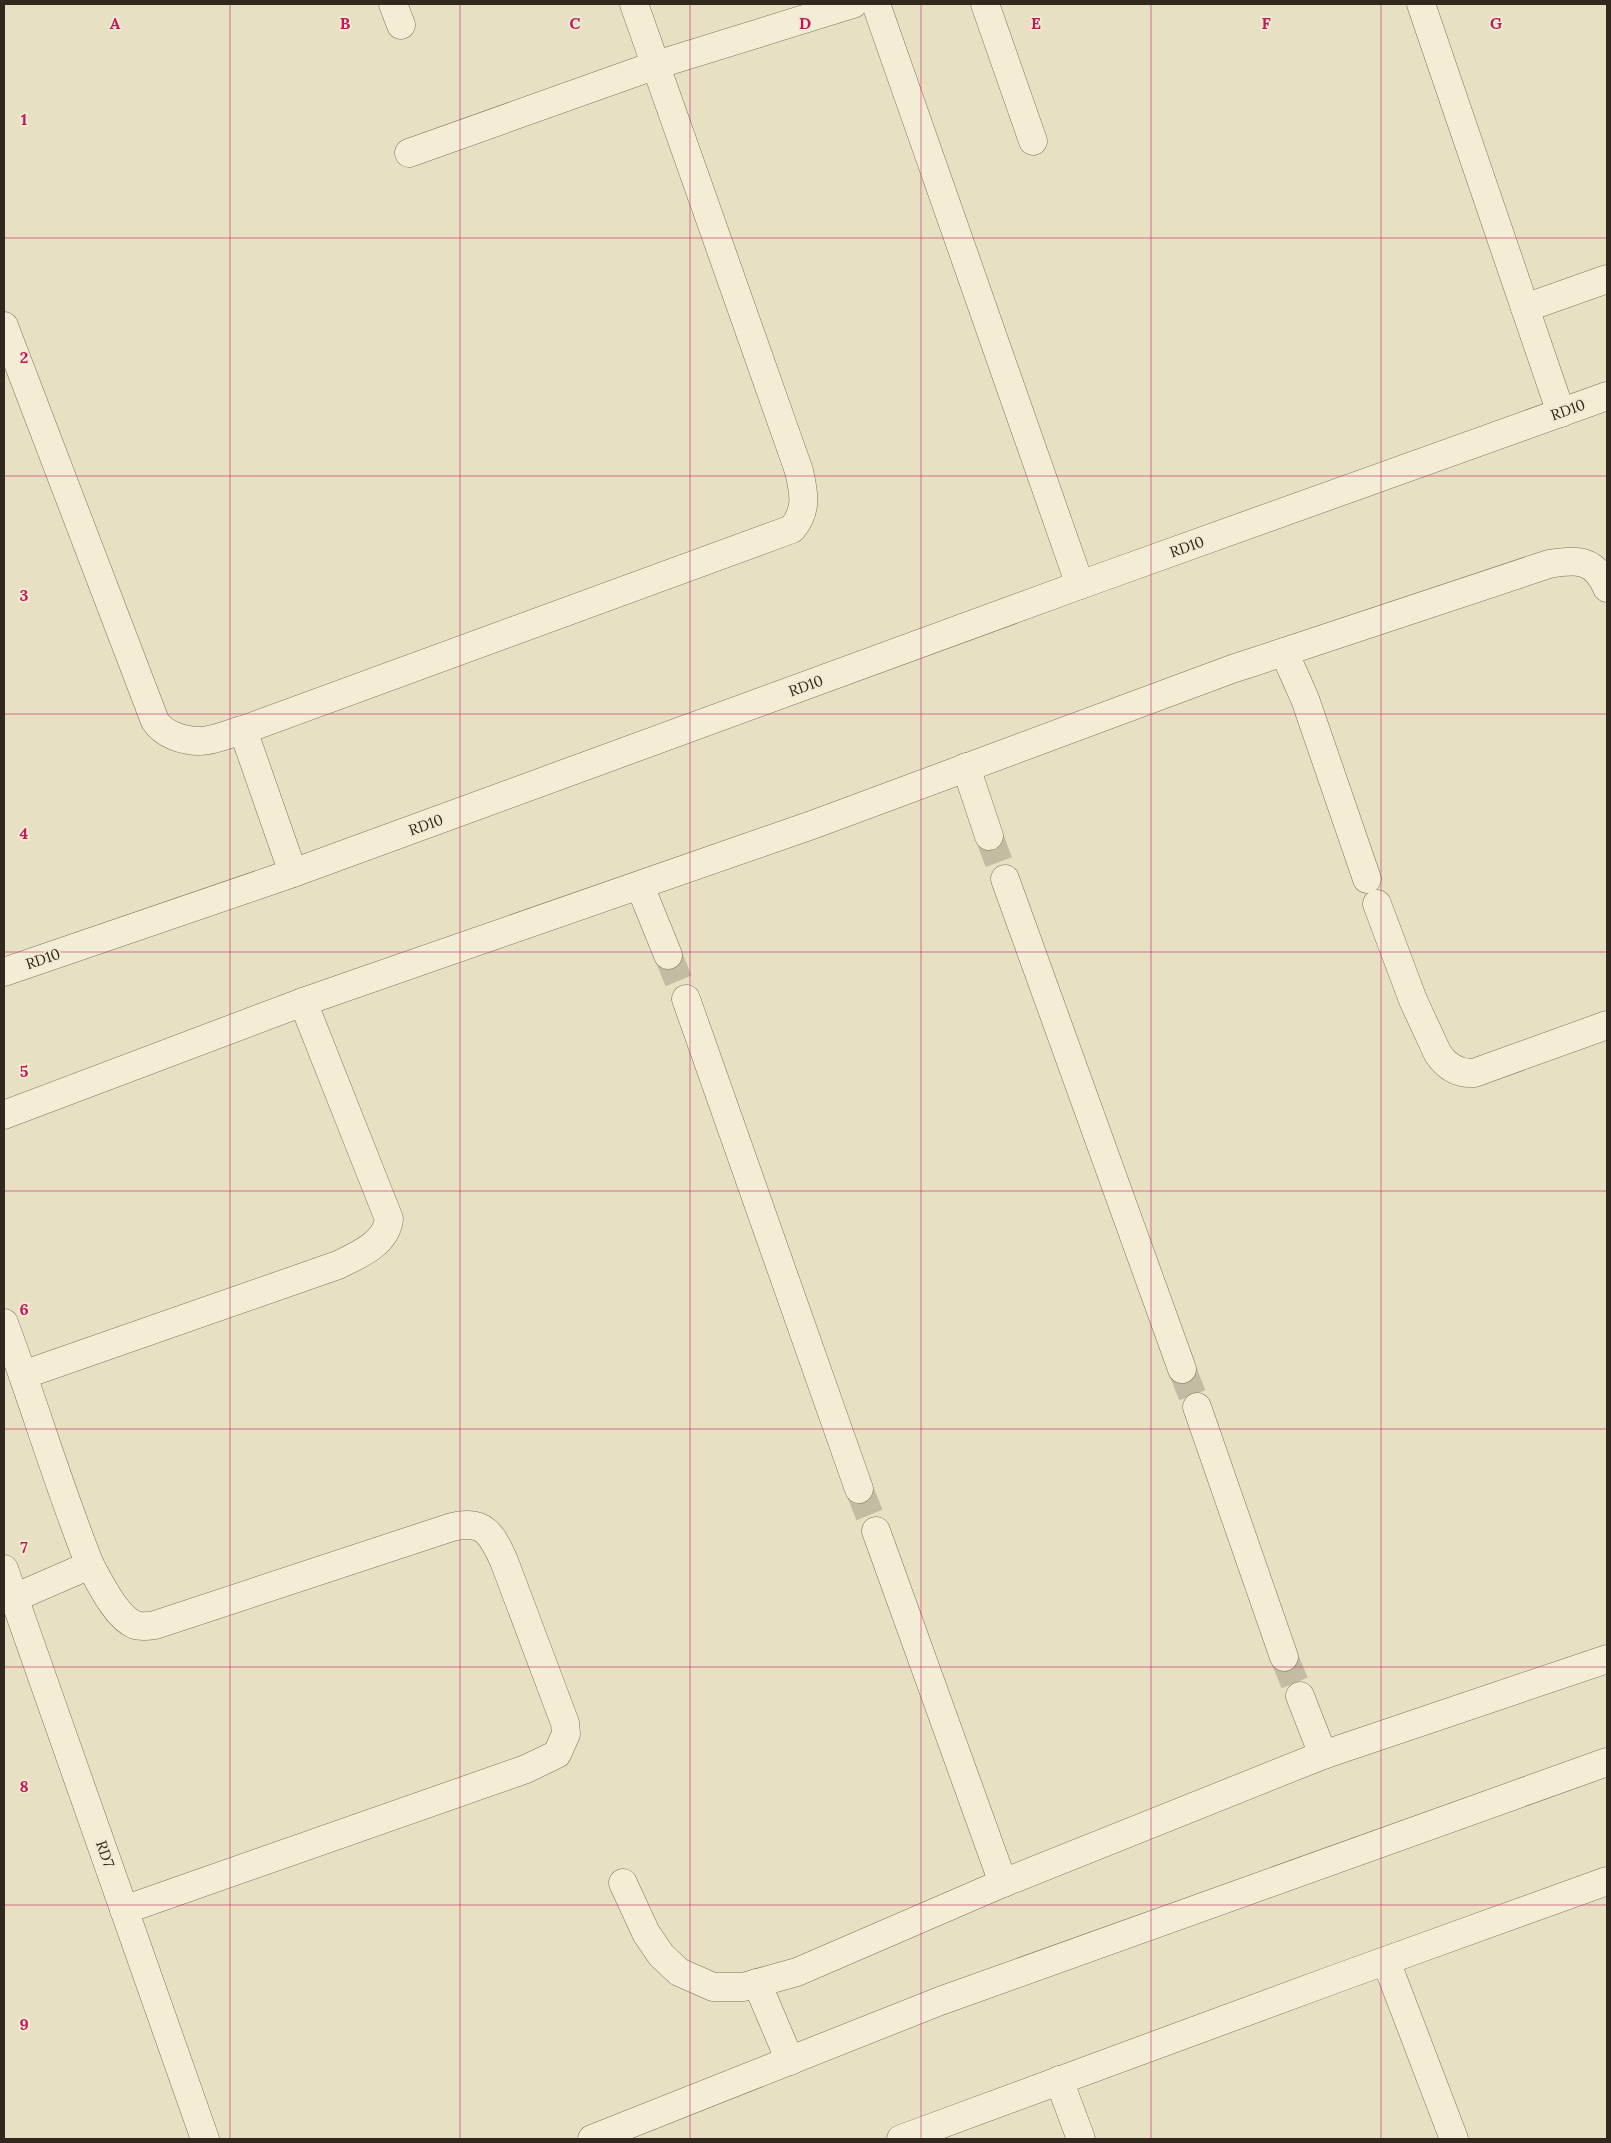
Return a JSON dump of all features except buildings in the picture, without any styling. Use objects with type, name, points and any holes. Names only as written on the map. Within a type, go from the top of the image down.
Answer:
[{"type":"street","points":[[4,326],[155,721],[160,728],[170,735],[201,741],[243,730],[792,529],[800,519],[804,506],[799,471],[634,4]]},
{"type":"street","points":[[409,153],[656,65],[853,4]]},
{"type":"street","points":[[876,4],[1080,585]]},
{"type":"street","points":[[985,4],[1033,141]]},
{"type":"street","points":[[1421,4],[1561,413]]},
{"type":"street","points":[[1525,308],[1607,279]]},
{"type":"street","name":"RD10","points":[[4,972],[293,873],[1080,585],[1607,396]]},
{"type":"street","points":[[4,1115],[303,1002],[640,886],[1232,669],[1549,564],[1567,560],[1592,566],[1602,576],[1607,588]]},
{"type":"street","points":[[1284,652],[1305,699],[1367,879]]},
{"type":"street","points":[[243,730],[293,873]]},
{"type":"street","points":[[966,767],[989,836]]},
{"type":"street","points":[[1005,879],[1182,1368]]},
{"type":"street","points":[[640,886],[668,955]]},
{"type":"street","points":[[1377,904],[1413,1000],[1438,1054],[1443,1061],[1460,1072],[1474,1073],[1607,1025]]},
{"type":"street","points":[[686,999],[859,1489]]},
{"type":"street","points":[[24,1375],[338,1265],[367,1249],[384,1236],[390,1219],[303,1002]]},
{"type":"street","points":[[4,1323],[24,1375],[70,1515],[90,1565],[108,1598],[126,1619],[136,1626],[155,1625],[452,1527],[466,1524],[482,1527],[493,1538],[504,1561],[565,1723],[566,1734],[557,1754],[526,1769],[124,1910]]},
{"type":"street","points":[[1197,1407],[1284,1657]]},
{"type":"street","points":[[876,1531],[1002,1883]]},
{"type":"street","points":[[14,1598],[90,1565]]},
{"type":"street","name":"RD7","points":[[4,1569],[205,2139]]},
{"type":"street","points":[[623,1883],[646,1933],[661,1955],[679,1972],[713,1988],[743,1987],[797,1972],[1002,1883],[1323,1755],[1607,1659]]},
{"type":"street","points":[[1300,1696],[1323,1755]]},
{"type":"street","points":[[592,2139],[940,2001],[1607,1762]]},
{"type":"street","points":[[901,2139],[1607,1881]]},
{"type":"street","points":[[1386,1961],[1454,2139]]},
{"type":"street","points":[[757,1983],[790,2061]]},
{"type":"street","points":[[1059,2080],[1081,2139]]},
{"type":"tunnel","points":[[989,836],[1005,879]]},
{"type":"tunnel","points":[[668,955],[686,999]]},
{"type":"tunnel","points":[[1182,1369],[1197,1407]]},
{"type":"tunnel","points":[[859,1489],[876,1531]]},
{"type":"tunnel","points":[[1284,1657],[1300,1696]]}]
